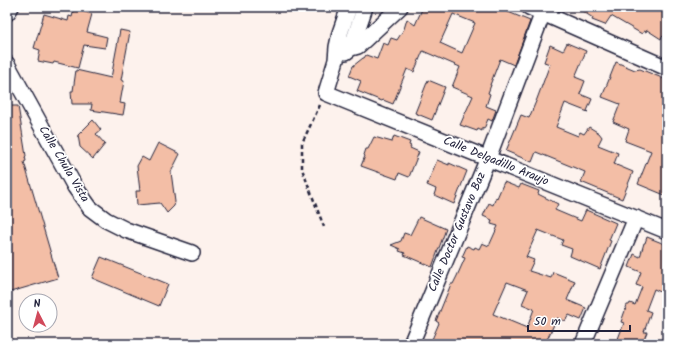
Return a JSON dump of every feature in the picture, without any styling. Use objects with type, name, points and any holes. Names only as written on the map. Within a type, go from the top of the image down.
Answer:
[{"type":"street","points":[[7,13],[11,7]]},
{"type":"street","points":[[341,52],[349,7]]},
{"type":"street","points":[[326,93],[341,52],[365,7]]},
{"type":"street","points":[[341,52],[362,43],[400,7]]},
{"type":"street","points":[[539,9],[667,68]]},
{"type":"street","name":"Calle Doctor Gustavo Baz","points":[[411,344],[488,158],[539,9]]},
{"type":"street","name":"Calle Chula Vista","points":[[7,64],[72,181],[90,208],[106,220],[126,230],[192,253]]},
{"type":"street","name":"Calle Delgadillo Araujo","points":[[326,93],[667,231]]},
{"type":"street","points":[[583,344],[636,218]]},
{"type":"path","points":[[324,227],[302,169],[302,143],[326,93]]},
{"type":"building","points":[[423,7],[496,7],[530,21],[514,65],[500,59],[490,85],[488,93],[490,94],[486,106],[496,110],[492,121],[488,119],[484,129],[482,128],[482,131],[478,129],[477,131],[460,125],[473,96],[452,87],[460,67],[423,51],[414,72],[407,69],[393,104],[357,91],[361,81],[349,76],[353,66],[366,55],[377,59],[383,43],[388,45],[391,38],[397,40],[404,29],[407,19],[415,25]],"holes":[[[453,14],[475,23],[462,53],[440,43]]]},
{"type":"building","points":[[576,7],[658,7],[667,13],[667,40],[662,36],[661,39],[647,30],[642,34],[611,16],[605,25],[592,20],[593,18]]},
{"type":"building","points":[[74,9],[92,14],[87,32],[107,37],[105,48],[84,45],[78,68],[54,62],[53,64],[38,61],[40,50],[34,48],[44,14],[68,21],[69,16],[72,17]]},
{"type":"building","points":[[120,30],[130,32],[121,80],[124,81],[120,103],[125,104],[123,115],[91,110],[92,104],[72,104],[71,91],[73,91],[76,70],[111,78]]},
{"type":"building","points":[[567,43],[586,51],[575,77],[585,81],[580,94],[592,99],[587,111],[588,112],[565,103],[556,127],[578,136],[580,132],[584,134],[589,127],[599,133],[602,137],[598,145],[618,153],[614,164],[633,172],[622,199],[581,182],[585,172],[536,152],[532,162],[506,151],[521,115],[529,118],[537,99],[550,64],[544,62],[550,45],[563,51]]},
{"type":"building","points":[[616,62],[635,70],[640,69],[667,80],[667,196],[638,184],[651,151],[625,141],[629,129],[613,122],[620,104],[602,97]]},
{"type":"building","points":[[428,80],[445,87],[432,120],[415,113]]},
{"type":"building","points":[[7,106],[18,106],[26,156],[26,161],[24,162],[58,278],[7,293]]},
{"type":"building","points":[[93,120],[101,130],[96,134],[105,144],[93,159],[80,147],[78,135]]},
{"type":"building","points":[[394,136],[410,142],[410,148],[419,152],[409,177],[399,173],[397,179],[361,166],[366,149],[368,149],[374,137],[392,142]]},
{"type":"building","points":[[158,143],[180,154],[171,172],[175,202],[174,206],[167,213],[160,203],[137,205],[136,191],[140,191],[137,166],[142,157],[149,161]]},
{"type":"building","points":[[437,160],[449,165],[449,163],[467,171],[454,204],[434,195],[436,189],[427,185]]},
{"type":"building","points":[[504,182],[519,188],[521,184],[539,191],[538,194],[558,204],[555,210],[581,221],[586,210],[616,223],[600,269],[570,256],[572,249],[561,245],[563,240],[538,230],[526,257],[534,260],[529,271],[551,278],[553,272],[575,281],[567,300],[586,308],[581,320],[569,315],[565,321],[557,318],[545,344],[430,344],[439,323],[436,321],[451,284],[453,284],[465,258],[462,257],[467,246],[474,249],[475,247],[479,249],[482,243],[489,246],[498,226],[491,224],[492,220],[483,216],[489,203],[493,205],[496,197],[497,198]],"holes":[[[507,282],[528,290],[522,304],[534,309],[527,328],[493,314]]]},
{"type":"building","points":[[419,217],[446,229],[432,267],[404,255],[405,253],[399,251],[400,249],[391,245],[401,241],[404,233],[410,235]]},
{"type":"building","points":[[647,237],[667,245],[667,295],[654,289],[646,310],[651,312],[644,332],[647,332],[642,344],[616,344],[624,323],[621,322],[627,305],[630,303],[635,305],[642,287],[636,285],[641,272],[629,267],[634,254],[640,257]]},
{"type":"building","points":[[101,257],[168,284],[159,306],[92,278]]}]
